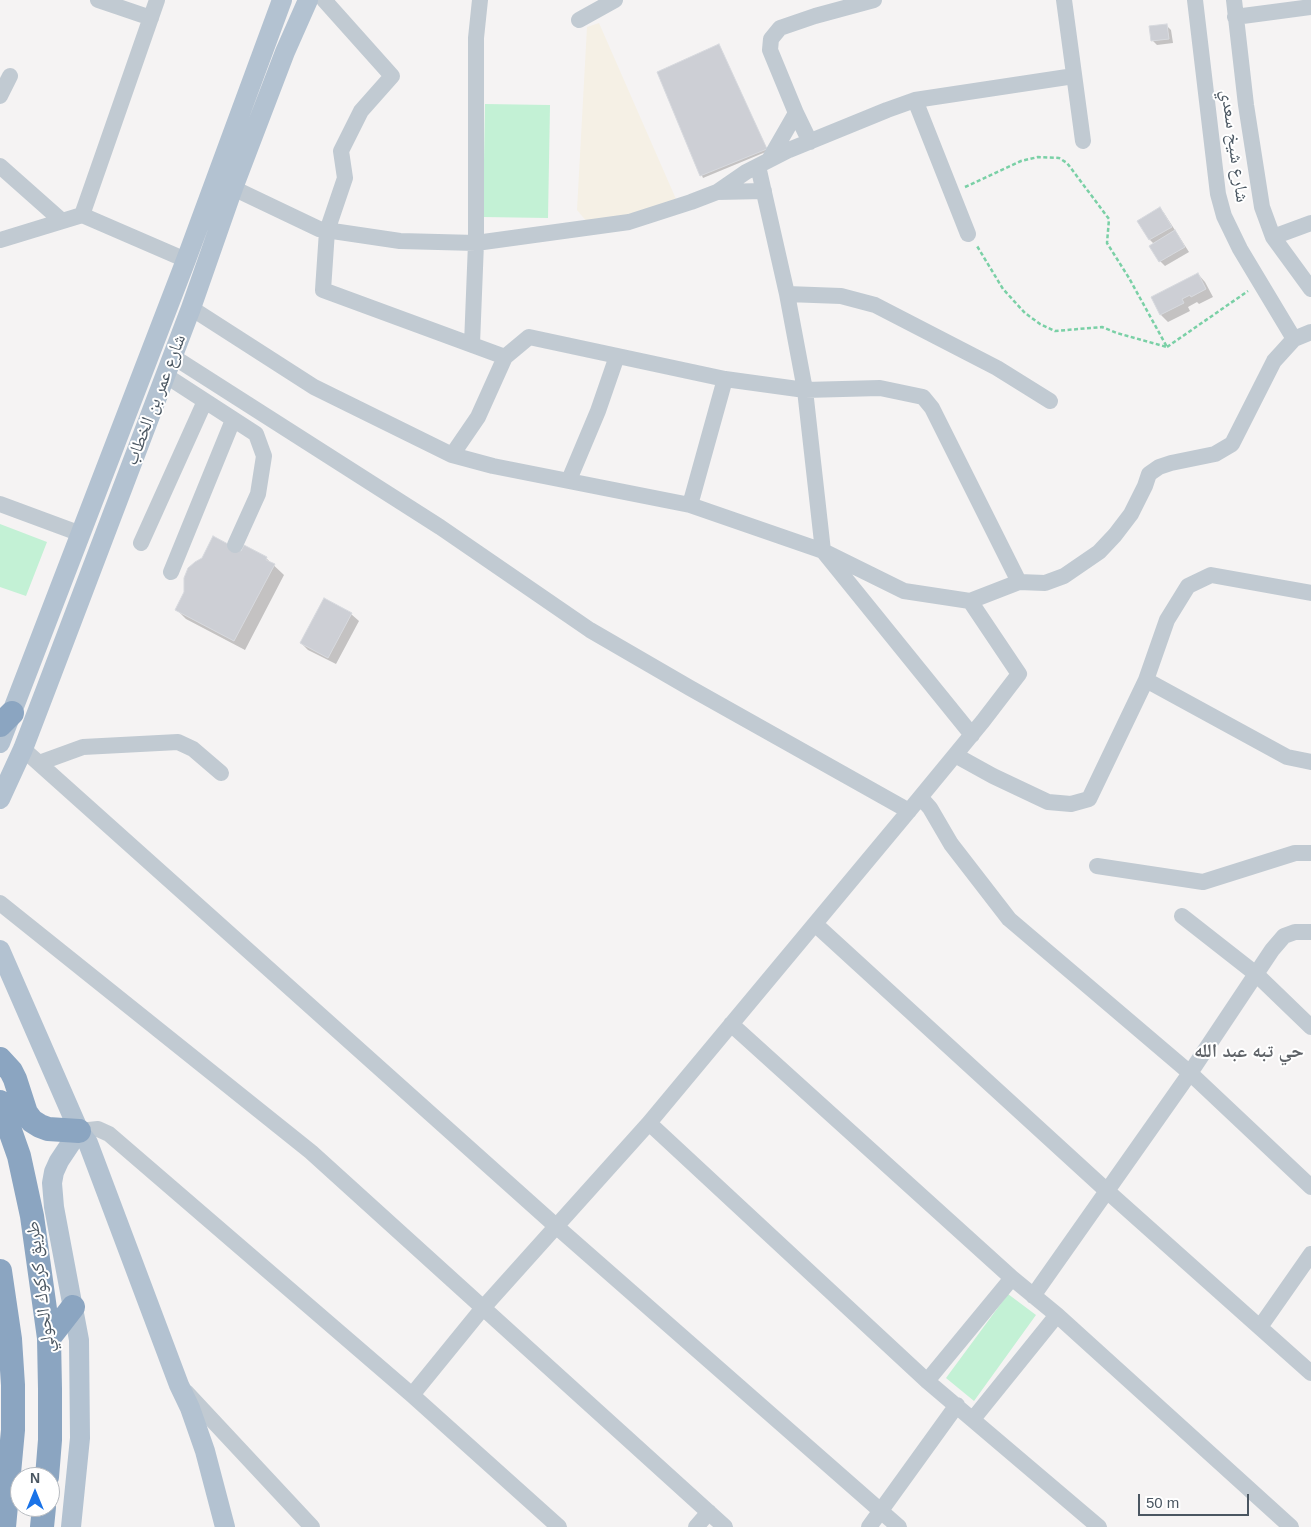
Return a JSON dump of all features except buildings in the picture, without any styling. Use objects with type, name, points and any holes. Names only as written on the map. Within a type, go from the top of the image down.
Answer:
[{"type":"highway","points":[[0,1059],[15,1079],[26,1113],[32,1121],[48,1129],[80,1131]]},
{"type":"highway","name":"طريق كركوك الحولي","points":[[0,1102],[19,1156],[32,1216],[49,1338],[50,1440],[48,1467]]},
{"type":"highway","points":[[0,1271],[10,1340],[13,1384],[13,1430],[3,1522]]},
{"type":"highway","points":[[49,1338],[73,1307]]},
{"type":"main road","name":"شارع عمر بن الخطاب","points":[[0,743],[6,719],[24,682],[81,534],[186,260],[282,0]]},
{"type":"main road","name":"شارع عمر بن الخطاب","points":[[0,799],[23,748],[46,689],[192,308],[233,188],[285,52],[308,0]]},
{"type":"main road","points":[[24,682],[46,689]]},
{"type":"main road","points":[[0,950],[80,1131],[88,1143],[179,1384],[190,1408],[205,1451],[226,1527]]},
{"type":"main road","points":[[70,1527],[80,1438],[79,1340],[54,1207],[52,1183],[59,1161],[80,1131]]},
{"type":"main road","points":[[80,1131],[78,1146],[80,1154],[180,1416],[211,1527]]},
{"type":"street","points":[[98,0],[151,18]]},
{"type":"street","points":[[82,214],[157,0]]},
{"type":"street","points":[[324,0],[392,76],[362,111],[341,151],[345,178],[327,231],[323,290],[505,357]]},
{"type":"street","points":[[472,344],[476,243],[476,38],[480,0]]},
{"type":"street","points":[[579,20],[615,0]]},
{"type":"street","points":[[810,142],[770,50],[771,39],[780,28],[815,16],[874,0]]},
{"type":"street","points":[[1064,0],[1083,141]]},
{"type":"street","name":"شارع شيخ سعدي","points":[[1195,0],[1218,194],[1224,216],[1240,249],[1294,339]]},
{"type":"street","name":"شارع شيخ سعدي","points":[[1234,0],[1246,105],[1262,207],[1273,237],[1311,289]]},
{"type":"street","points":[[1235,17],[1311,7]]},
{"type":"street","points":[[0,96],[10,76]]},
{"type":"street","points":[[233,188],[319,229],[327,231],[400,241],[476,243],[629,222],[717,192],[764,163],[810,142],[915,100],[1074,76]]},
{"type":"street","points":[[915,100],[972,240]]},
{"type":"street","points":[[796,112],[764,163],[764,191],[787,294],[805,390],[823,551],[972,735]]},
{"type":"street","points":[[0,166],[62,221]]},
{"type":"street","points":[[717,192],[764,191]]},
{"type":"street","points":[[0,240],[82,214],[186,260]]},
{"type":"street","points":[[1273,237],[1311,222]]},
{"type":"street","points":[[787,294],[841,296],[875,305],[997,368],[1050,402]]},
{"type":"street","points":[[192,308],[314,387],[452,455],[493,466],[690,505],[823,551],[904,591],[970,602],[1019,582],[1045,583],[1064,576],[1099,552],[1115,536],[1131,514],[1149,474],[1160,467],[1215,454],[1232,444],[1274,361],[1294,339],[1311,332]]},
{"type":"street","points":[[452,455],[478,417],[505,357],[529,337],[725,379],[805,390],[880,388],[923,397],[932,408],[1019,582]]},
{"type":"street","points":[[172,356],[440,527],[590,630],[910,811]]},
{"type":"street","points":[[569,480],[598,411],[617,356]]},
{"type":"street","points":[[165,375],[256,434],[264,456],[258,494],[235,545]]},
{"type":"street","points":[[690,505],[725,379]]},
{"type":"street","points":[[141,543],[205,401]]},
{"type":"street","points":[[171,572],[233,420]]},
{"type":"street","points":[[0,504],[81,534]]},
{"type":"street","points":[[955,755],[993,776],[1048,802],[1071,804],[1089,798],[1146,680],[1167,620],[1188,586],[1211,575],[1311,593]]},
{"type":"street","points":[[412,1395],[482,1309],[649,1123],[910,811],[1019,674],[970,602]]},
{"type":"street","points":[[1146,680],[1287,757],[1311,762]]},
{"type":"street","points":[[39,763],[83,747],[178,742],[194,749],[221,773]]},
{"type":"street","points":[[23,748],[557,1227],[899,1527]]},
{"type":"street","points":[[920,798],[930,808],[951,844],[1009,919],[1190,1073],[1311,1187]]},
{"type":"street","points":[[1097,866],[1203,882],[1295,853],[1311,853]]},
{"type":"street","points":[[0,903],[311,1152],[482,1309],[726,1527]]},
{"type":"street","points":[[1182,916],[1256,974],[1311,1027]]},
{"type":"street","points":[[815,924],[1107,1191],[1311,1373]]},
{"type":"street","points":[[1033,1296],[1190,1073],[1272,950],[1284,936],[1295,932],[1311,932]]},
{"type":"street","points":[[731,1024],[1291,1527]]},
{"type":"street","points":[[649,1123],[927,1381],[1098,1527]]},
{"type":"street","points":[[80,1131],[98,1129],[109,1134],[412,1395],[559,1527]]},
{"type":"street","points":[[1260,1327],[1311,1254]]},
{"type":"street","points":[[927,1381],[1012,1278]]},
{"type":"street","points":[[972,1418],[1057,1315]]},
{"type":"street","points":[[179,1384],[312,1527]]},
{"type":"street","points":[[869,1527],[957,1406]]},
{"type":"street","points":[[696,1527],[709,1512]]},
{"type":"path","points":[[960,192],[965,187],[990,174],[1021,161],[1038,157],[1058,158],[1067,162],[1109,219],[1107,243],[1129,278],[1166,346]]},
{"type":"path","points":[[972,240],[1003,289],[1025,313],[1040,324],[1055,331],[1102,327],[1116,333],[1166,346],[1260,283]]},
{"type":"green space","points":[[485,104],[550,105],[548,218],[483,217]]},
{"type":"green space","points":[[0,524],[47,542],[26,596],[0,587]]},
{"type":"green space","points":[[1008,1294],[1036,1315],[974,1401],[946,1378]]},
{"type":"sand","points":[[599,23],[676,199],[629,216],[587,222],[577,210],[587,27]]},
{"type":"district","name":"حي تبه عبد الله","points":[[1249,1052]]}]
